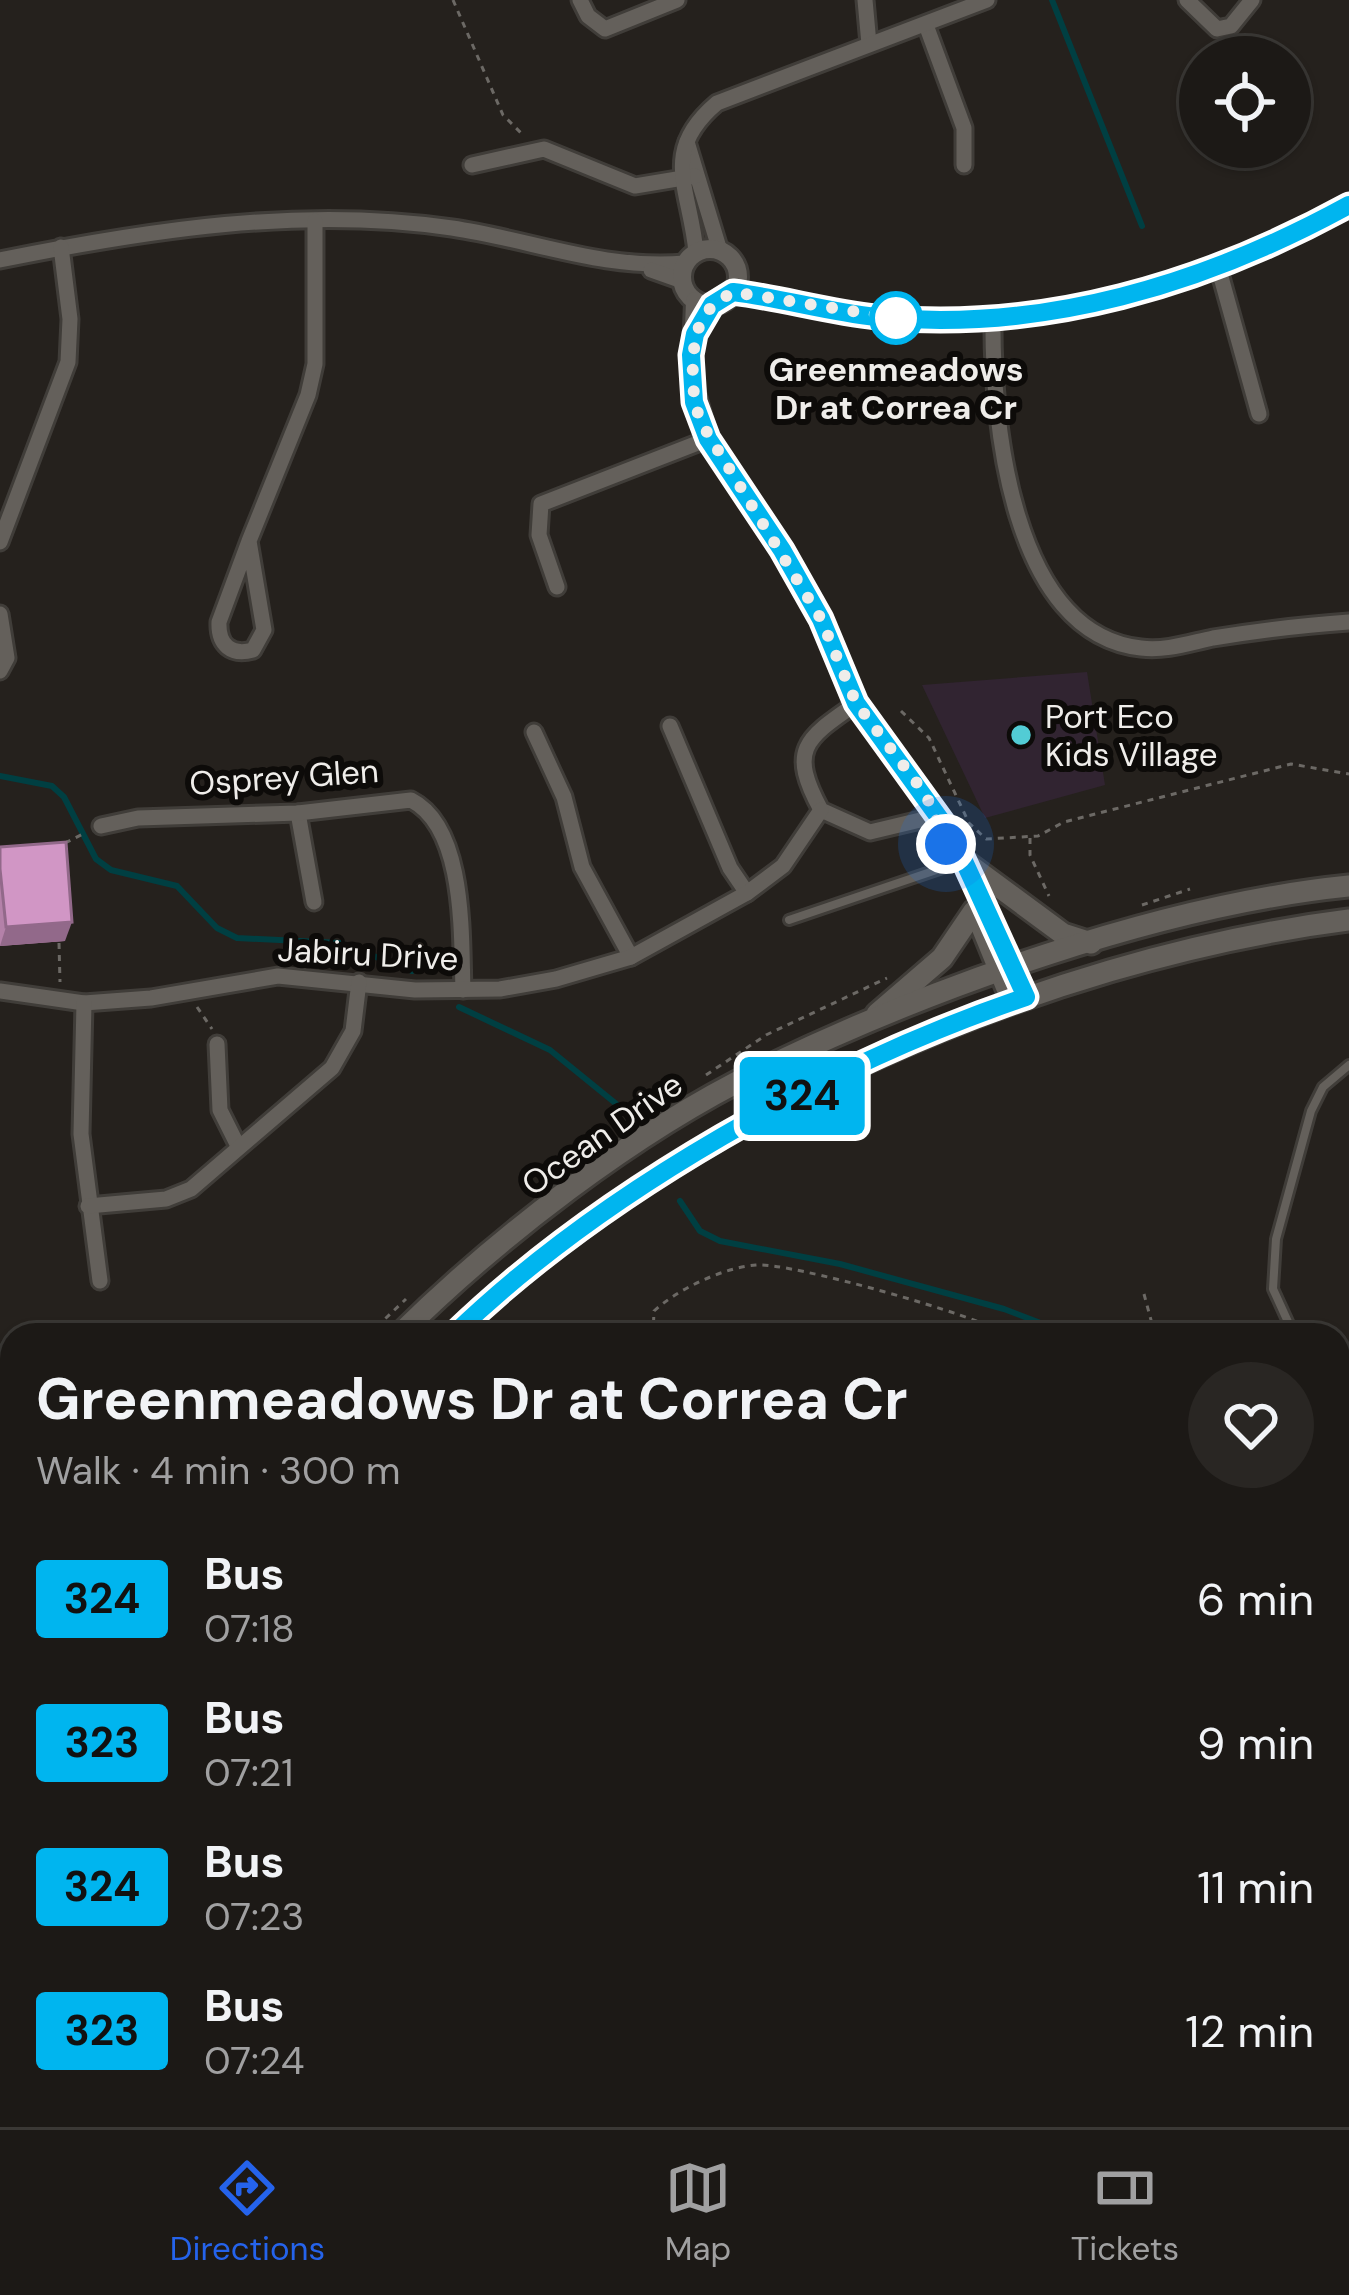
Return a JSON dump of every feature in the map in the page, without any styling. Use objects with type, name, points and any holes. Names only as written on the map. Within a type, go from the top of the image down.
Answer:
[{"type":"main road","points":[[959,863],[1063,934],[1091,943]]},
{"type":"main road","name":"Ocean Drive","points":[[413,1323],[499,1247],[682,1114],[759,1071],[1005,969],[1238,905],[1349,886]]},
{"type":"main road","points":[[864,1027],[943,958],[974,911]]},
{"type":"main road","name":"Ocean Drive","points":[[467,1323],[570,1234],[668,1171],[847,1072],[1018,1000],[1228,941],[1349,920]]},
{"type":"street","points":[[580,0],[596,26],[605,29],[677,0]]},
{"type":"street","points":[[865,0],[868,44]]},
{"type":"street","points":[[735,285],[734,262],[721,251],[679,158],[717,103],[987,0]]},
{"type":"street","points":[[1187,0],[1217,29],[1231,26],[1252,0]]},
{"type":"street","points":[[926,25],[964,128],[964,165]]},
{"type":"street","points":[[472,165],[527,150],[560,152],[603,177],[635,186],[688,178]]},
{"type":"street","points":[[688,178],[688,265],[703,303],[695,334],[694,402],[708,439],[782,550],[821,619],[856,703],[940,821],[1018,1000]]},
{"type":"street","points":[[703,303],[735,285],[876,317],[993,318],[1124,296],[1219,270],[1349,205]]},
{"type":"street","points":[[0,260],[219,223],[315,221],[456,228],[587,260],[643,267],[688,265],[721,251]]},
{"type":"street","points":[[249,542],[263,630],[253,650],[240,653],[227,649],[219,622],[249,542],[308,395],[315,364],[315,221]]},
{"type":"street","points":[[0,542],[68,362],[70,319],[61,248]]},
{"type":"street","points":[[1219,270],[1259,414]]},
{"type":"street","points":[[993,318],[992,367],[1012,490],[1033,554],[1071,620],[1138,648],[1349,622]]},
{"type":"street","points":[[557,587],[539,535],[541,504],[708,439]]},
{"type":"street","points":[[0,614],[7,658],[0,671]]},
{"type":"street","points":[[856,703],[817,731],[803,752],[804,776],[821,811],[871,832],[940,821]]},
{"type":"street","points":[[670,725],[730,868],[747,893]]},
{"type":"street","points":[[534,732],[564,797],[582,868],[631,957]]},
{"type":"street","name":"Osprey Glen","points":[[97,828],[190,814],[298,813],[400,798],[422,805],[440,830],[453,867],[460,907],[463,990]]},
{"type":"street","name":"Jabiru Drive","points":[[0,991],[84,1003],[278,976],[463,990],[556,980],[631,957],[747,893],[783,866],[821,811]]},
{"type":"street","points":[[298,813],[314,902]]},
{"type":"street","points":[[959,863],[974,911],[1005,969]]},
{"type":"street","points":[[88,1206],[178,1197],[332,1068],[353,1031],[359,982]]},
{"type":"street","points":[[84,1003],[81,1134],[100,1281]]},
{"type":"street","points":[[217,1045],[220,1110],[238,1146]]},
{"type":"lane","points":[[789,920],[959,863]]},
{"type":"lane","points":[[1289,1323],[1273,1288],[1276,1239],[1311,1111],[1324,1087],[1349,1065]]},
{"type":"path","points":[[453,0],[503,115],[524,135],[527,150]]},
{"type":"path","points":[[901,711],[945,763],[969,823],[986,839],[1030,836],[1064,822],[1292,764],[1349,774]]},
{"type":"path","points":[[56,850],[97,828]]},
{"type":"path","points":[[1030,836],[1030,855],[1051,902],[1042,918]]},
{"type":"path","points":[[1139,906],[1190,889]]},
{"type":"path","points":[[58,1000],[59,941]]},
{"type":"path","points":[[187,991],[208,1019],[217,1045]]},
{"type":"path","points":[[653,1323],[654,1311],[674,1293],[756,1265],[817,1275],[970,1323]]},
{"type":"path","points":[[1144,1294],[1152,1323]]},
{"type":"shaded area","name":"Port Eco Kids Village","points":[[1087,672],[1105,785],[985,818],[922,685]]},
{"type":"building","points":[[66,842],[72,922],[6,927],[0,847]]},
{"type":"waterway","points":[[1052,0],[1142,226]]},
{"type":"waterway","points":[[0,776],[52,786],[64,797],[96,859],[111,870],[177,886],[217,928],[237,938],[340,943],[412,971]]},
{"type":"waterway","points":[[459,1007],[550,1050],[625,1111]]},
{"type":"waterway","points":[[680,1201],[700,1231],[720,1241],[840,1264],[1041,1323]]},
{"type":"bus line","name":"324","points":[[465,1323],[570,1234],[668,1171],[809,1091],[904,1045],[1026,997],[953,837],[856,703],[821,619],[782,550],[708,439],[694,402],[691,355],[695,334],[712,305],[733,292],[876,317],[993,318],[1076,306],[1219,270],[1349,205]]},
{"type":"place","name":"Greenmeadows Dr at Correa Cr","points":[[896,318]]},
{"type":"place","name":"Port Eco Kids Village","points":[[1021,735]]},
{"type":"route","points":[[896,318],[900,318],[733,292],[712,305],[695,334],[692,382],[708,439],[782,550],[821,619],[856,703],[926,795],[946,844]]}]
